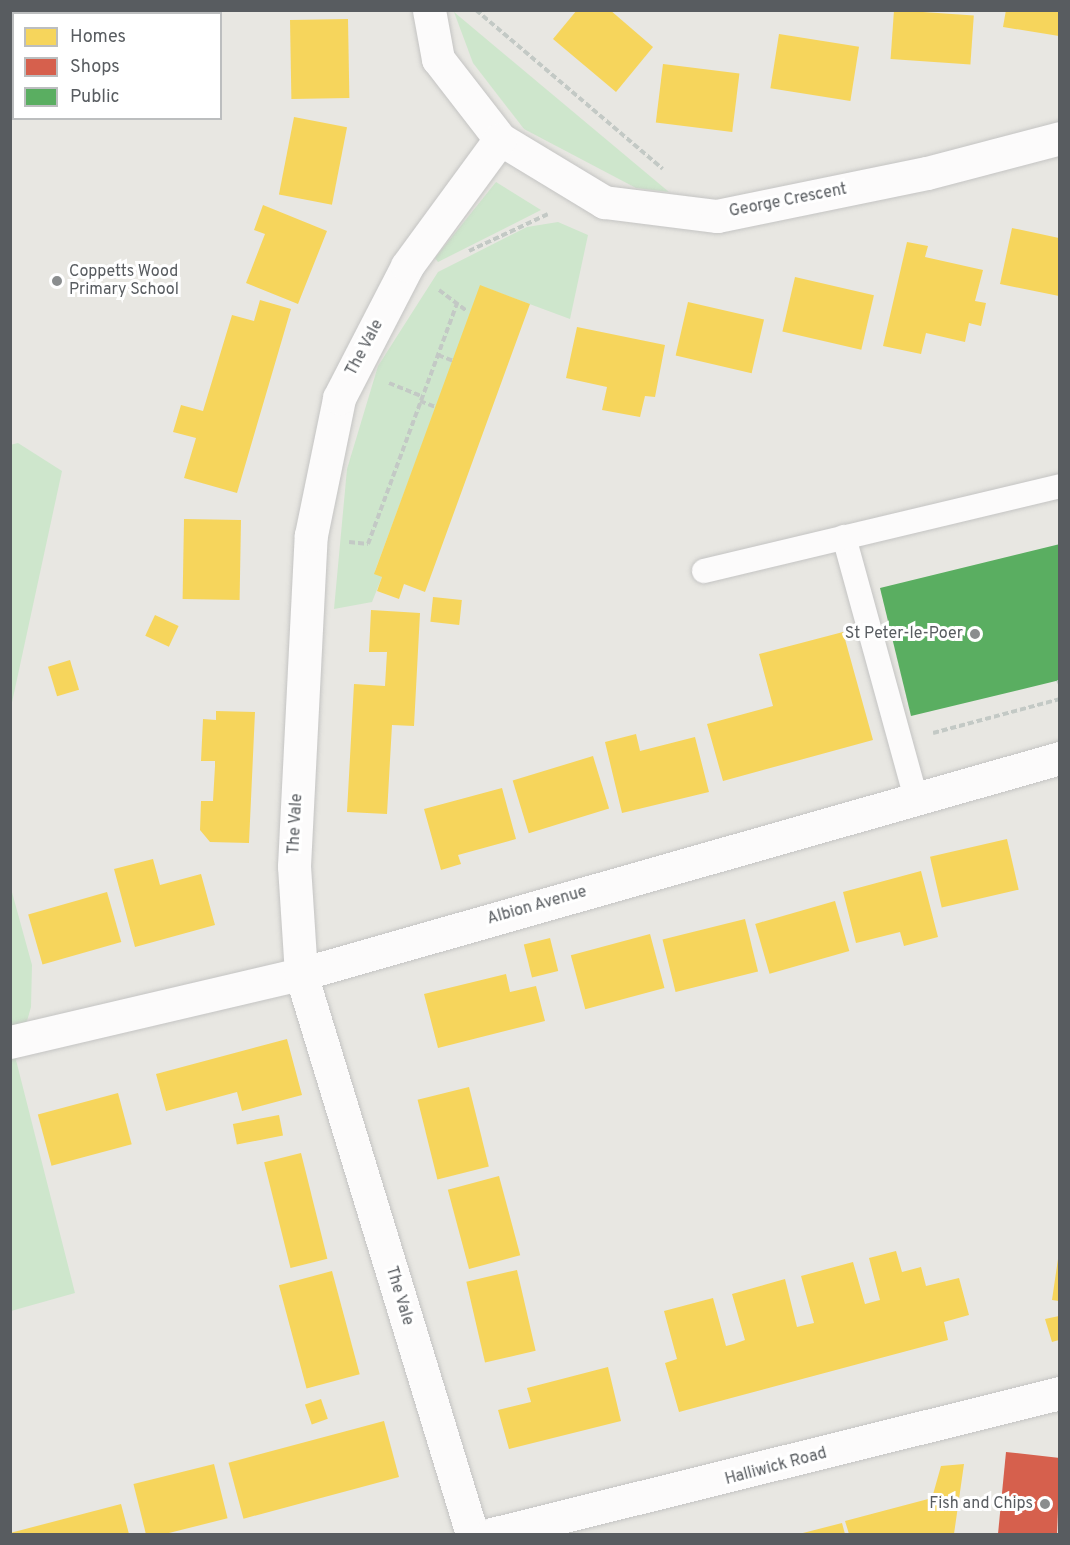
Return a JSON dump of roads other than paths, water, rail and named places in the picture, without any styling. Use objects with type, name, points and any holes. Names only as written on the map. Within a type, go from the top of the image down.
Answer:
[{"type":"street","name":"George Crescent","points":[[429,10],[438,59],[500,139],[604,202],[717,216],[927,173],[1059,138]]},
{"type":"street","name":"The Vale","points":[[472,1534],[301,974],[294,866],[311,539],[339,398],[407,266],[500,139]]},
{"type":"street","name":"Albion Avenue","points":[[10,1042],[301,974],[1059,758]]},
{"type":"street","name":"Halliwick Road","points":[[492,1534],[1059,1393]]},
{"type":"lane","points":[[704,571],[1059,486]]},
{"type":"lane","points":[[844,537],[916,798]]},
{"type":"place","name":"Coppetts Wood Primary School","points":[[57,281]]},
{"type":"place","name":"St Peter-le-Poer","points":[[975,634]]},
{"type":"place","name":"Fish and Chips","points":[[1045,1504]]}]
